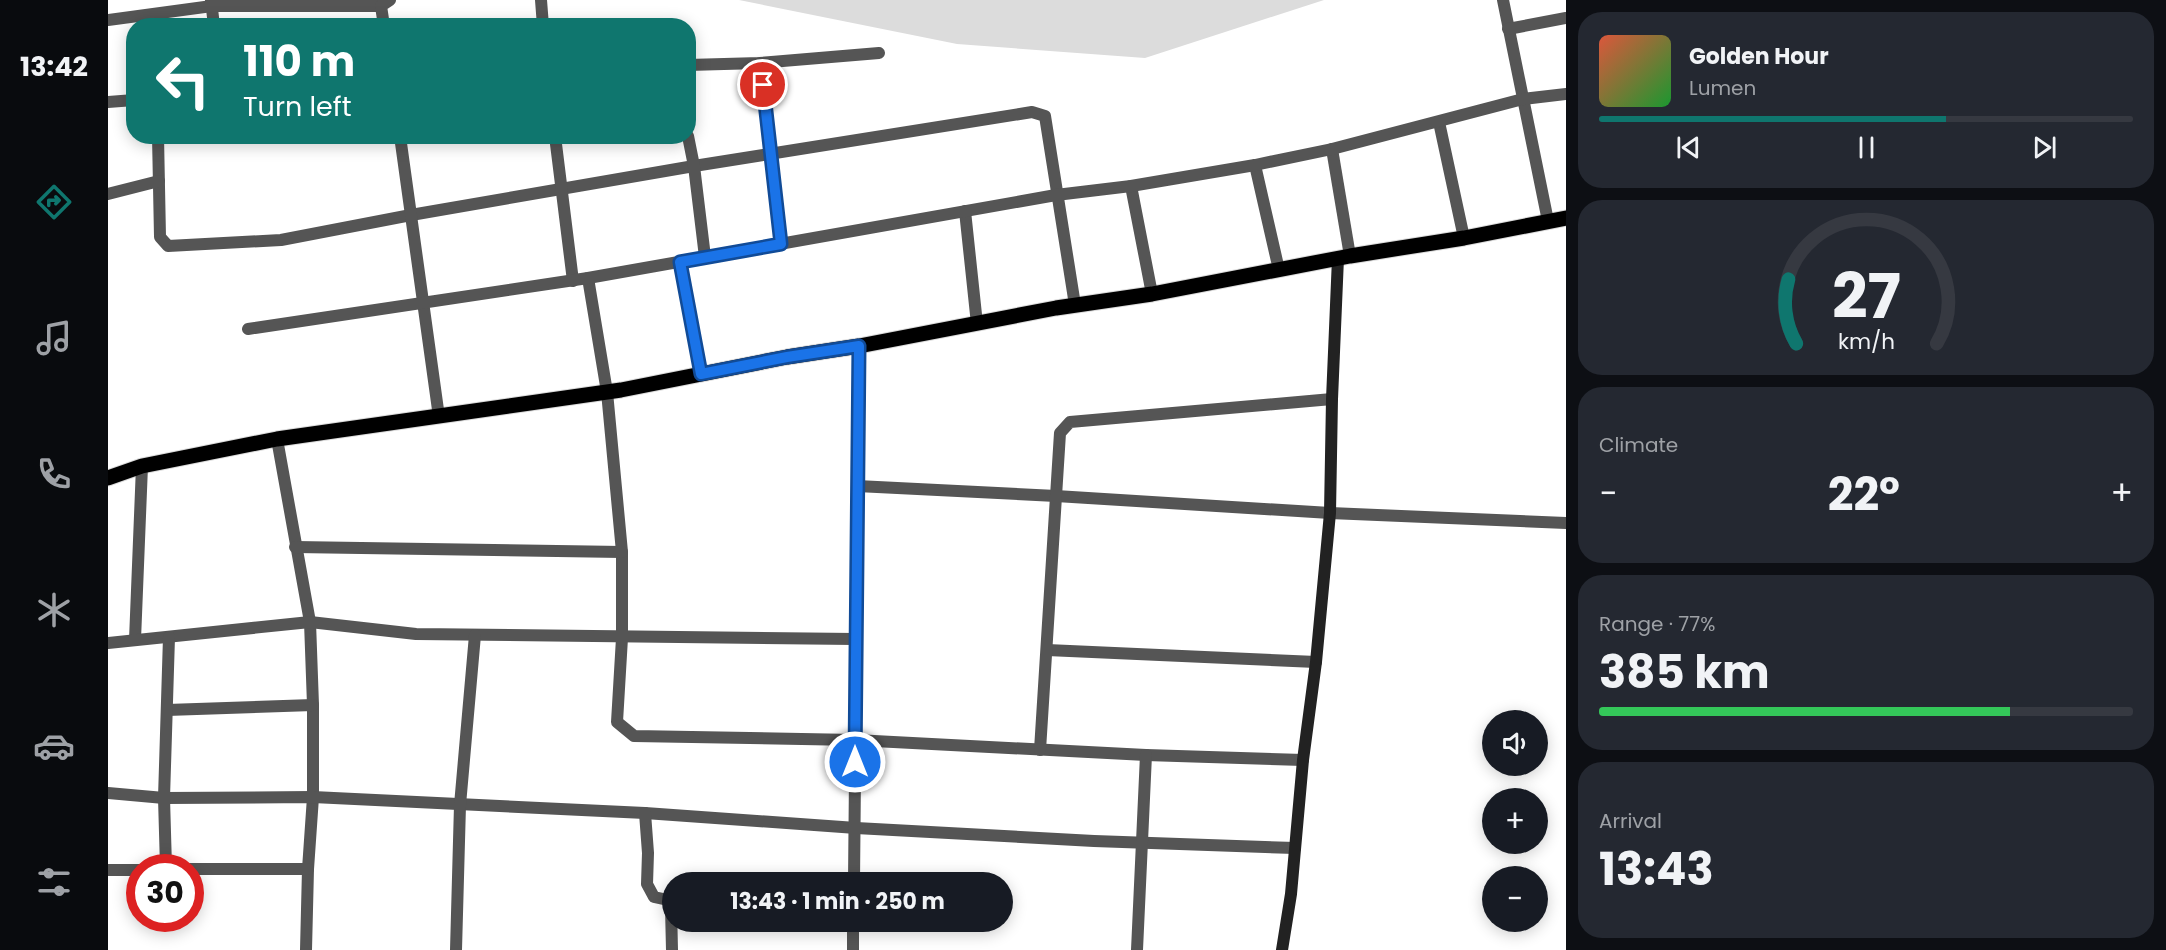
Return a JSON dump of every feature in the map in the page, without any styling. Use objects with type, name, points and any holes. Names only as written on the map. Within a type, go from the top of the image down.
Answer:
[{"type":"main road","points":[[108,478],[142,466],[277,439],[607,392],[787,357],[859,346],[1075,305],[1152,294],[1566,218]]},
{"type":"street","points":[[541,0],[542,18]]},
{"type":"street","points":[[1503,0],[1548,221]]},
{"type":"street","points":[[212,3],[213,18]]},
{"type":"street","points":[[108,20],[212,3],[386,3],[385,18]]},
{"type":"street","points":[[1509,29],[1566,18]]},
{"type":"street","points":[[696,65],[760,63],[879,52]]},
{"type":"street","points":[[760,63],[781,244]]},
{"type":"street","points":[[248,329],[588,279],[1056,195],[1131,186],[1255,165],[1332,149],[1523,99],[1566,94]]},
{"type":"street","points":[[108,102],[126,101]]},
{"type":"street","points":[[158,144],[159,237],[168,246],[281,240],[694,166],[1032,112],[1045,116],[1075,305]]},
{"type":"street","points":[[1439,122],[1464,238]]},
{"type":"street","points":[[401,144],[439,417]]},
{"type":"street","points":[[556,144],[573,281]]},
{"type":"street","points":[[690,144],[705,257]]},
{"type":"street","points":[[1282,950],[1291,894],[1330,513],[1332,399],[1344,257],[1332,149]]},
{"type":"street","points":[[1255,165],[1279,270]]},
{"type":"street","points":[[108,194],[159,181]]},
{"type":"street","points":[[1131,186],[1152,294]]},
{"type":"street","points":[[965,211],[977,324]]},
{"type":"street","points":[[680,262],[701,374]]},
{"type":"street","points":[[588,279],[607,392],[622,552],[622,638],[617,722],[634,736],[855,740],[1146,755],[1303,760]]},
{"type":"street","points":[[854,872],[859,346]]},
{"type":"street","points":[[1040,750],[1060,433],[1070,422],[1332,399]]},
{"type":"street","points":[[277,439],[310,622],[314,797],[308,869],[306,950]]},
{"type":"street","points":[[135,640],[142,466]]},
{"type":"street","points":[[857,486],[1330,513],[1566,523]]},
{"type":"street","points":[[295,547],[622,552]]},
{"type":"street","points":[[108,643],[310,622],[416,634],[855,639]]},
{"type":"street","points":[[456,950],[460,805],[475,635]]},
{"type":"street","points":[[166,854],[164,798],[169,637]]},
{"type":"street","points":[[1047,650],[1316,662]]},
{"type":"street","points":[[167,710],[313,705]]},
{"type":"street","points":[[1137,950],[1146,755]]},
{"type":"street","points":[[108,794],[164,798],[314,797],[645,813],[856,828],[1295,848]]},
{"type":"street","points":[[645,813],[648,853],[647,884],[654,897],[668,900],[671,907],[672,950]]},
{"type":"street","points":[[204,869],[308,869]]},
{"type":"street","points":[[108,870],[126,870]]},
{"type":"street","points":[[853,932],[853,950]]},
{"type":"shaded area","points":[[739,0],[1324,0],[1145,58],[957,44]]},
{"type":"route","points":[[763,85],[781,244],[680,262],[701,374],[859,346],[855,762]]}]
